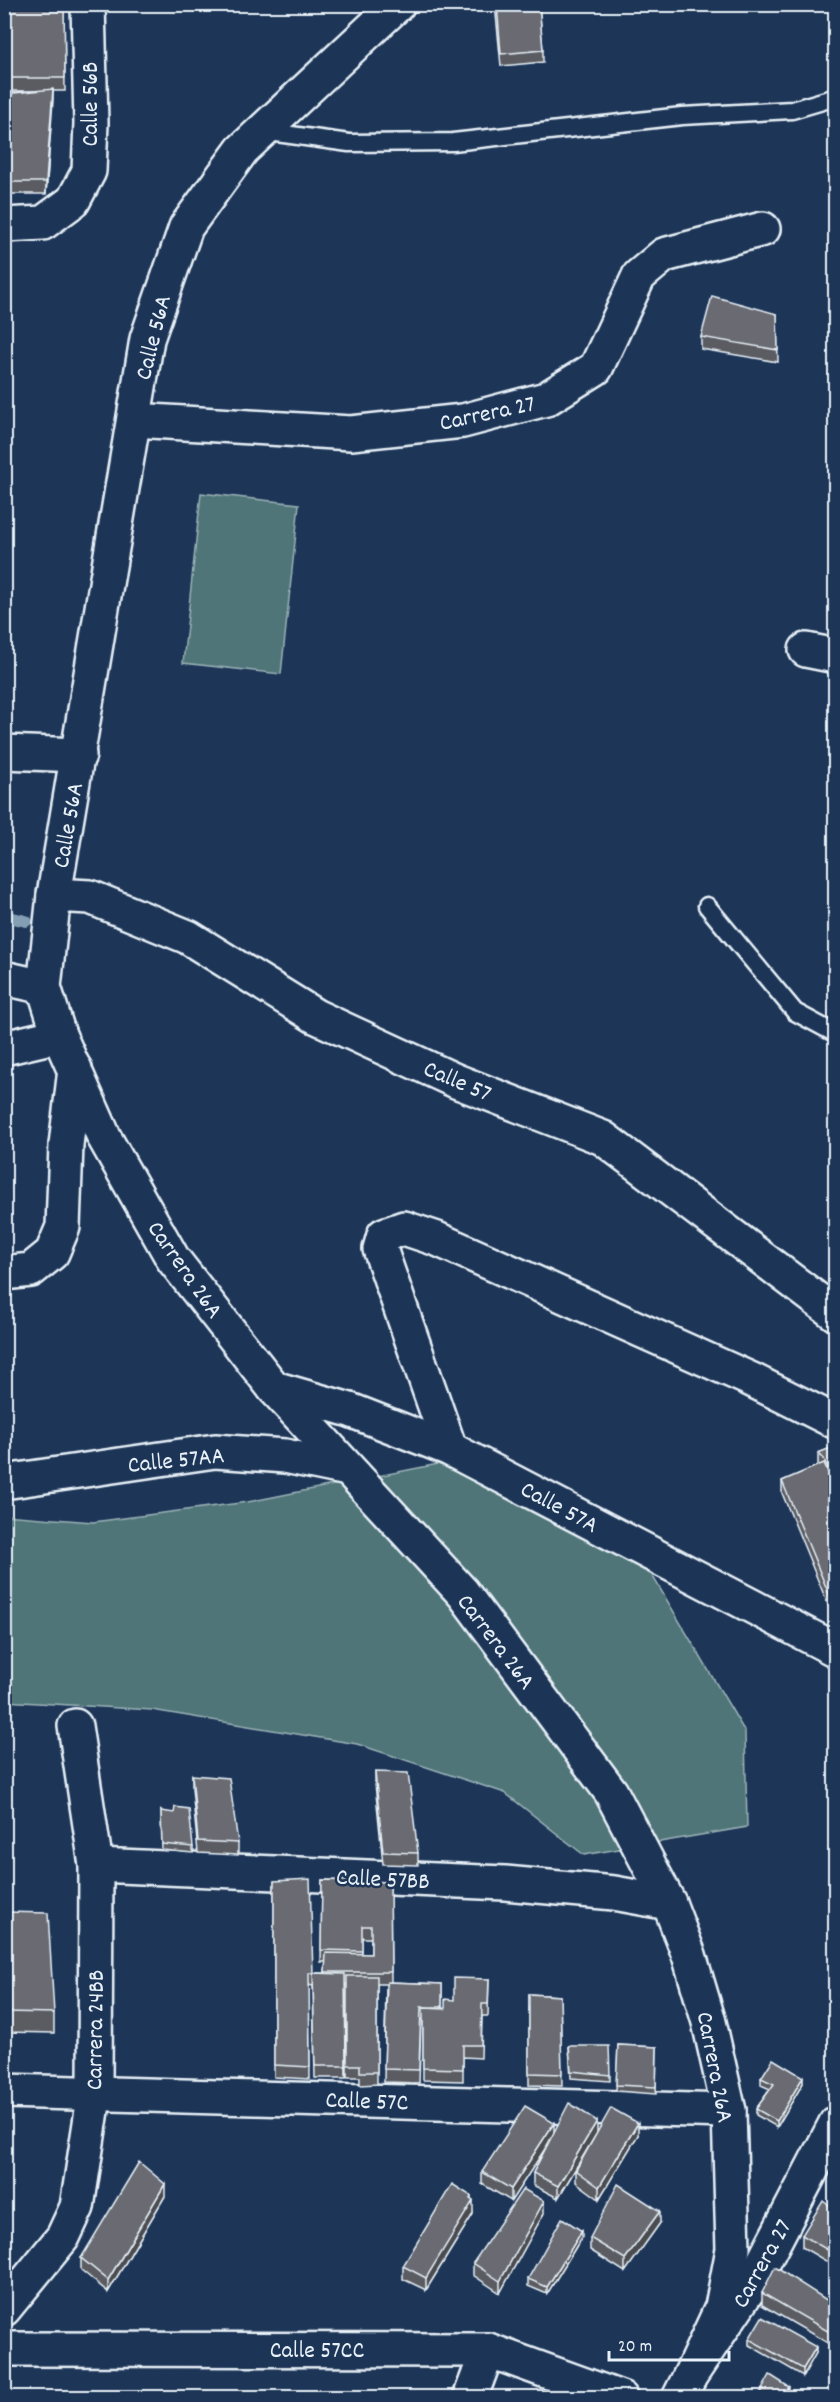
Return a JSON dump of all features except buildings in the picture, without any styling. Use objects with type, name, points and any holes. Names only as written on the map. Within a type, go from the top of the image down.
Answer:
[{"type":"street","name":"Calle 56B","points":[[4,225],[43,223],[74,201],[89,171],[91,123],[88,4]]},
{"type":"street","name":"Calle 56A","points":[[54,895],[147,339],[186,227],[242,150],[398,4]]},
{"type":"street","name":"Carrera 27","points":[[134,420],[351,433],[463,421],[546,399],[596,368],[639,276],[664,255],[763,229]]},
{"type":"street","name":"Calle 56A","points":[[4,752],[79,755]]},
{"type":"street","name":"Carrera 26A","points":[[54,895],[44,987],[58,1035],[75,1067],[104,1137],[173,1259],[274,1388],[463,1593],[611,1792],[669,1903],[689,1955],[710,2022],[729,2111],[733,2249],[722,2307],[685,2387]]},
{"type":"street","name":"Calle 57","points":[[54,895],[90,897],[188,937],[315,1016],[456,1081],[603,1138],[836,1314]]},
{"type":"street","points":[[4,978],[44,987]]},
{"type":"street","points":[[4,1048],[58,1035]]},
{"type":"street","points":[[4,1273],[31,1270],[52,1253],[63,1227],[66,1145],[75,1067]]},
{"type":"street","points":[[450,1449],[385,1269],[380,1249],[384,1235],[404,1228],[437,1239],[750,1379],[836,1422]]},
{"type":"street","name":"Calle 57A","points":[[274,1388],[350,1410],[450,1449],[836,1650]]},
{"type":"street","name":"Calle 57AA","points":[[4,1482],[215,1451],[285,1456],[348,1469]]},
{"type":"street","name":"Carrera 24BB","points":[[4,2309],[63,2237],[77,2207],[95,2091],[96,1865],[75,1726]]},
{"type":"street","name":"Calle 57BB","points":[[96,1865],[505,1883],[614,1893],[669,1903]]},
{"type":"street","name":"Calle 57C","points":[[4,2091],[95,2091],[729,2111]]},
{"type":"street","name":"Carrera 27","points":[[685,2387],[752,2284],[828,2158],[836,2123]]},
{"type":"street","name":"Calle 57CC","points":[[9,2354],[100,2347],[488,2350],[621,2397]]},
{"type":"street","points":[[470,2397],[488,2350]]},
{"type":"lane","points":[[262,131],[349,143],[453,142],[682,116],[792,110],[836,97]]},
{"type":"lane","points":[[707,906],[795,1012],[836,1034]]},
{"type":"green space","points":[[201,493],[299,504],[281,674],[183,663]]},
{"type":"green space","points":[[478,1456],[639,1553],[745,1732],[747,1827],[584,1855],[505,1793],[357,1744],[152,1710],[5,1701],[4,1515],[93,1522],[248,1502]]},
{"type":"waterway","points":[[4,916],[26,921]]}]
